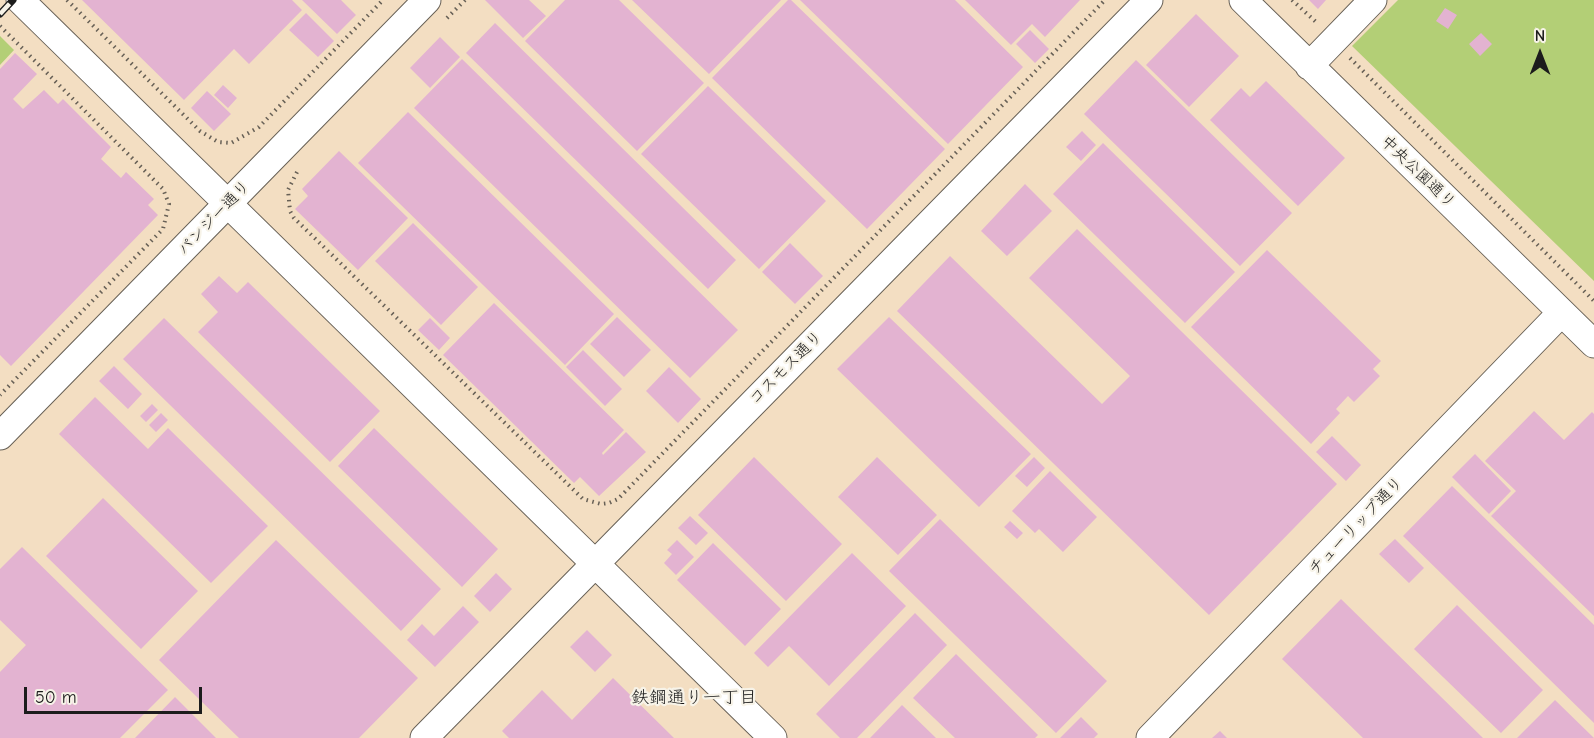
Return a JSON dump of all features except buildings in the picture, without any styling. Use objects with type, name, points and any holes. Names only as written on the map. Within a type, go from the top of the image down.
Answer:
[{"type":"street","points":[[20,0],[773,738]]},
{"type":"street","name":"パンジー通り","points":[[0,436],[427,0]]},
{"type":"street","name":"コスモス通り","points":[[424,738],[1149,0]]},
{"type":"street","name":"中央公園通り","points":[[1243,0],[1594,344]]},
{"type":"street","points":[[1309,66],[1373,0]]},
{"type":"street","name":"チューリップ通り","points":[[1150,738],[1562,313]]},
{"type":"path","points":[[67,0],[200,131],[218,142],[231,143],[259,127],[383,0]]},
{"type":"path","points":[[441,25],[465,0]]},
{"type":"path","points":[[304,165],[290,181],[288,190],[290,211],[294,218],[583,499],[601,504],[609,503],[618,499],[1105,0]]},
{"type":"path","points":[[1292,0],[1319,24]]},
{"type":"path","points":[[0,26],[163,189],[169,204],[163,229],[0,395]]},
{"type":"path","points":[[1348,50],[1352,62],[1594,301]]},
{"type":"green space","points":[[1398,0],[1594,0],[1594,281],[1352,46]]},
{"type":"green space","points":[[0,36],[14,50],[0,65]]},
{"type":"railway","points":[[0,14],[13,0]]},
{"type":"district","name":"鉄鋼通り一丁目","points":[[694,698]]}]
